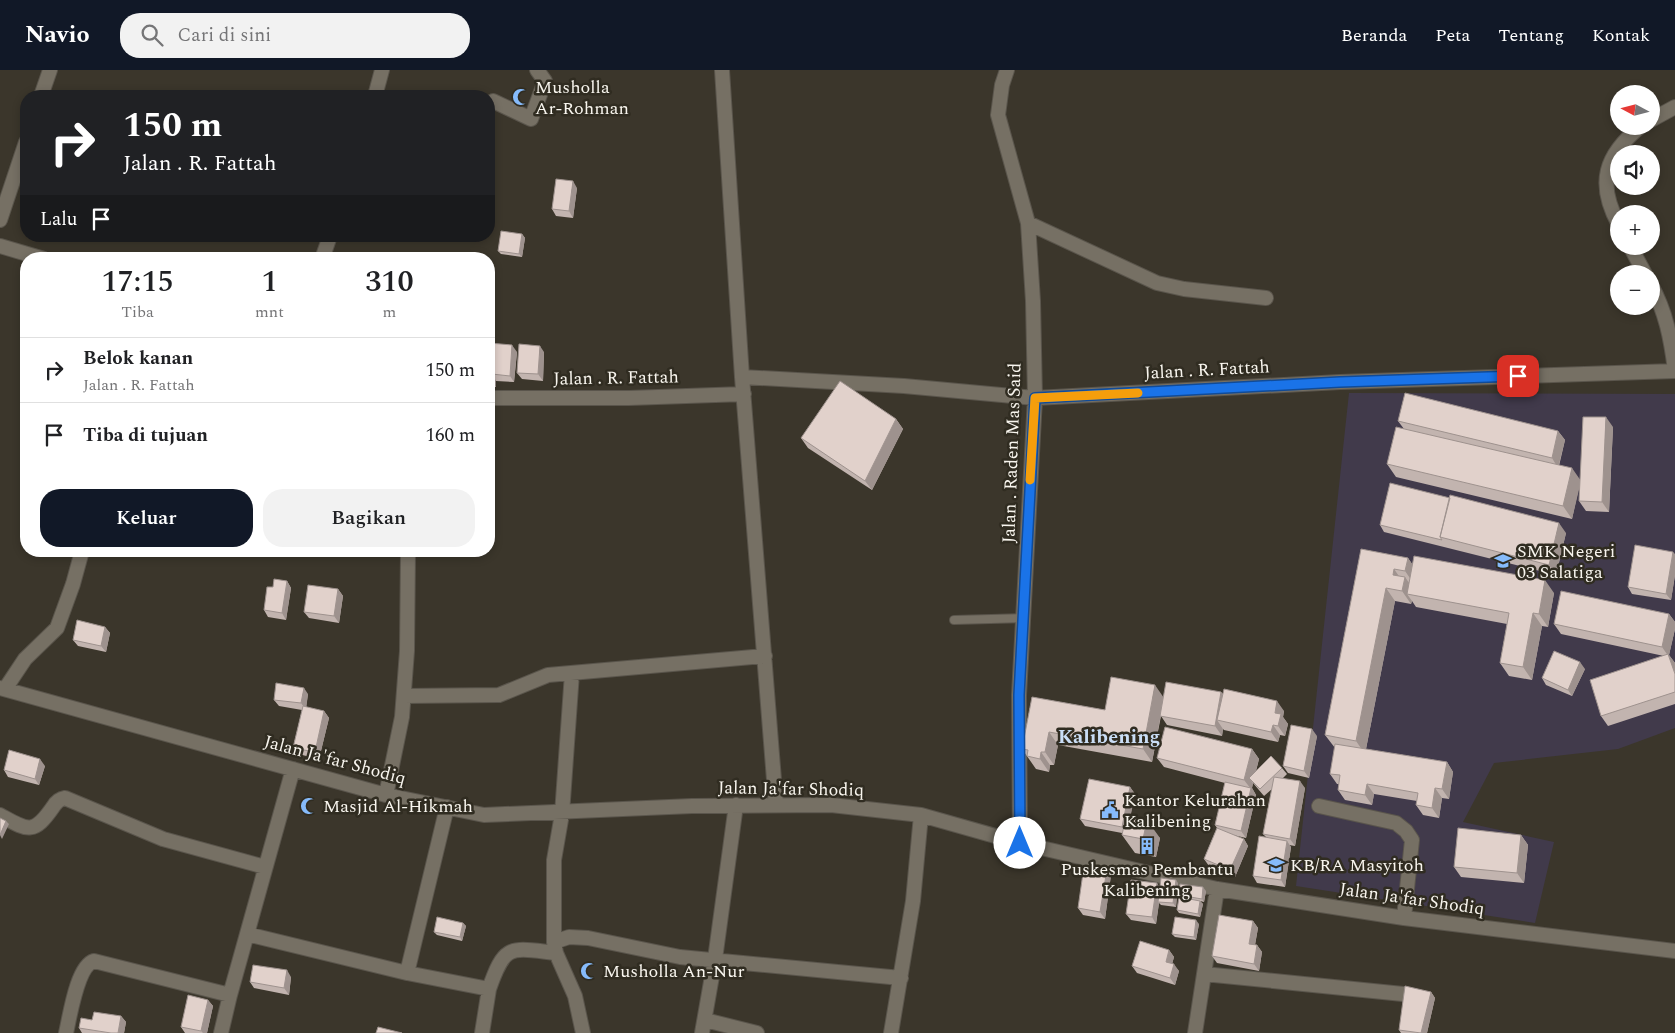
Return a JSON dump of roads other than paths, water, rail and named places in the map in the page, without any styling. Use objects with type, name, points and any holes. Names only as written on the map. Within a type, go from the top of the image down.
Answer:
[{"type":"street","points":[[43,90],[50,70]]},
{"type":"street","points":[[377,90],[382,70]]},
{"type":"street","points":[[495,102],[531,119],[545,81],[537,70]]},
{"type":"street","points":[[722,70],[742,377],[776,805]]},
{"type":"street","name":"Jalan . Raden Mas Said","points":[[1008,70],[1002,85],[998,115],[1028,223],[1033,300],[1035,398],[1019,695],[1020,843]]},
{"type":"street","points":[[1660,115],[1675,107]]},
{"type":"street","points":[[1610,205],[1605,182],[1610,161],[1620,146],[1632,135]]},
{"type":"street","points":[[0,220],[20,160]]},
{"type":"street","points":[[1028,223],[1157,283],[1184,289],[1266,298]]},
{"type":"street","points":[[0,246],[20,252]]},
{"type":"street","points":[[1660,301],[1669,331],[1675,370]]},
{"type":"street","name":"Jalan . R. Fattah","points":[[742,377],[904,386],[1035,398],[1340,382],[1675,370]]},
{"type":"street","name":"Jalan . R. Fattah","points":[[495,398],[629,398],[744,394]]},
{"type":"street","points":[[3,688],[24,659],[56,628],[73,584],[80,557]]},
{"type":"street","points":[[386,794],[402,717],[404,696],[408,557]]},
{"type":"street","points":[[404,696],[499,696],[548,675],[765,656]]},
{"type":"street","points":[[572,673],[562,814],[554,860],[555,947],[575,996],[583,1033]]},
{"type":"street","name":"Jalan Ja'far Shodiq","points":[[3,688],[386,794],[484,816],[562,814],[692,806],[831,805],[921,816],[1020,843],[1217,889],[1404,918],[1675,951]]},
{"type":"street","points":[[221,1033],[293,769]]},
{"type":"street","points":[[0,815],[26,828],[33,829],[40,825],[59,800],[65,798],[163,839],[265,867]]},
{"type":"street","points":[[736,805],[715,959],[703,1026],[758,1033]]},
{"type":"street","points":[[1319,806],[1396,823],[1406,831],[1412,840],[1404,918]]},
{"type":"street","points":[[407,973],[447,807]]},
{"type":"street","points":[[891,1033],[913,901],[921,816]]},
{"type":"street","points":[[1195,1033],[1217,889]]},
{"type":"street","points":[[247,934],[407,973],[489,989]]},
{"type":"street","points":[[482,1033],[489,989],[499,961],[507,954],[520,949],[555,947],[569,937],[588,938],[680,957],[900,978]]},
{"type":"street","points":[[66,1033],[81,972],[89,963],[94,962],[230,995]]},
{"type":"street","points":[[1204,974],[1403,994]]},
{"type":"lane","points":[[954,620],[1023,618]]},
{"type":"place","name":"Musholla Ar-Rohman","points":[[521,97]]},
{"type":"place","name":"SMK Negeri 03 Salatiga","points":[[1503,561]]},
{"type":"place","name":"Masjid Al-Hikmah","points":[[309,806]]},
{"type":"place","name":"Kantor Kelurahan Kalibening","points":[[1110,810]]},
{"type":"place","name":"Puskesmas Pembantu Kalibening","points":[[1147,846]]},
{"type":"place","name":"KB/RA Masyitoh","points":[[1276,865]]},
{"type":"place","name":"Musholla An-Nur","points":[[589,971]]},
{"type":"district","name":"Kalibening","points":[[1109,737]]}]
